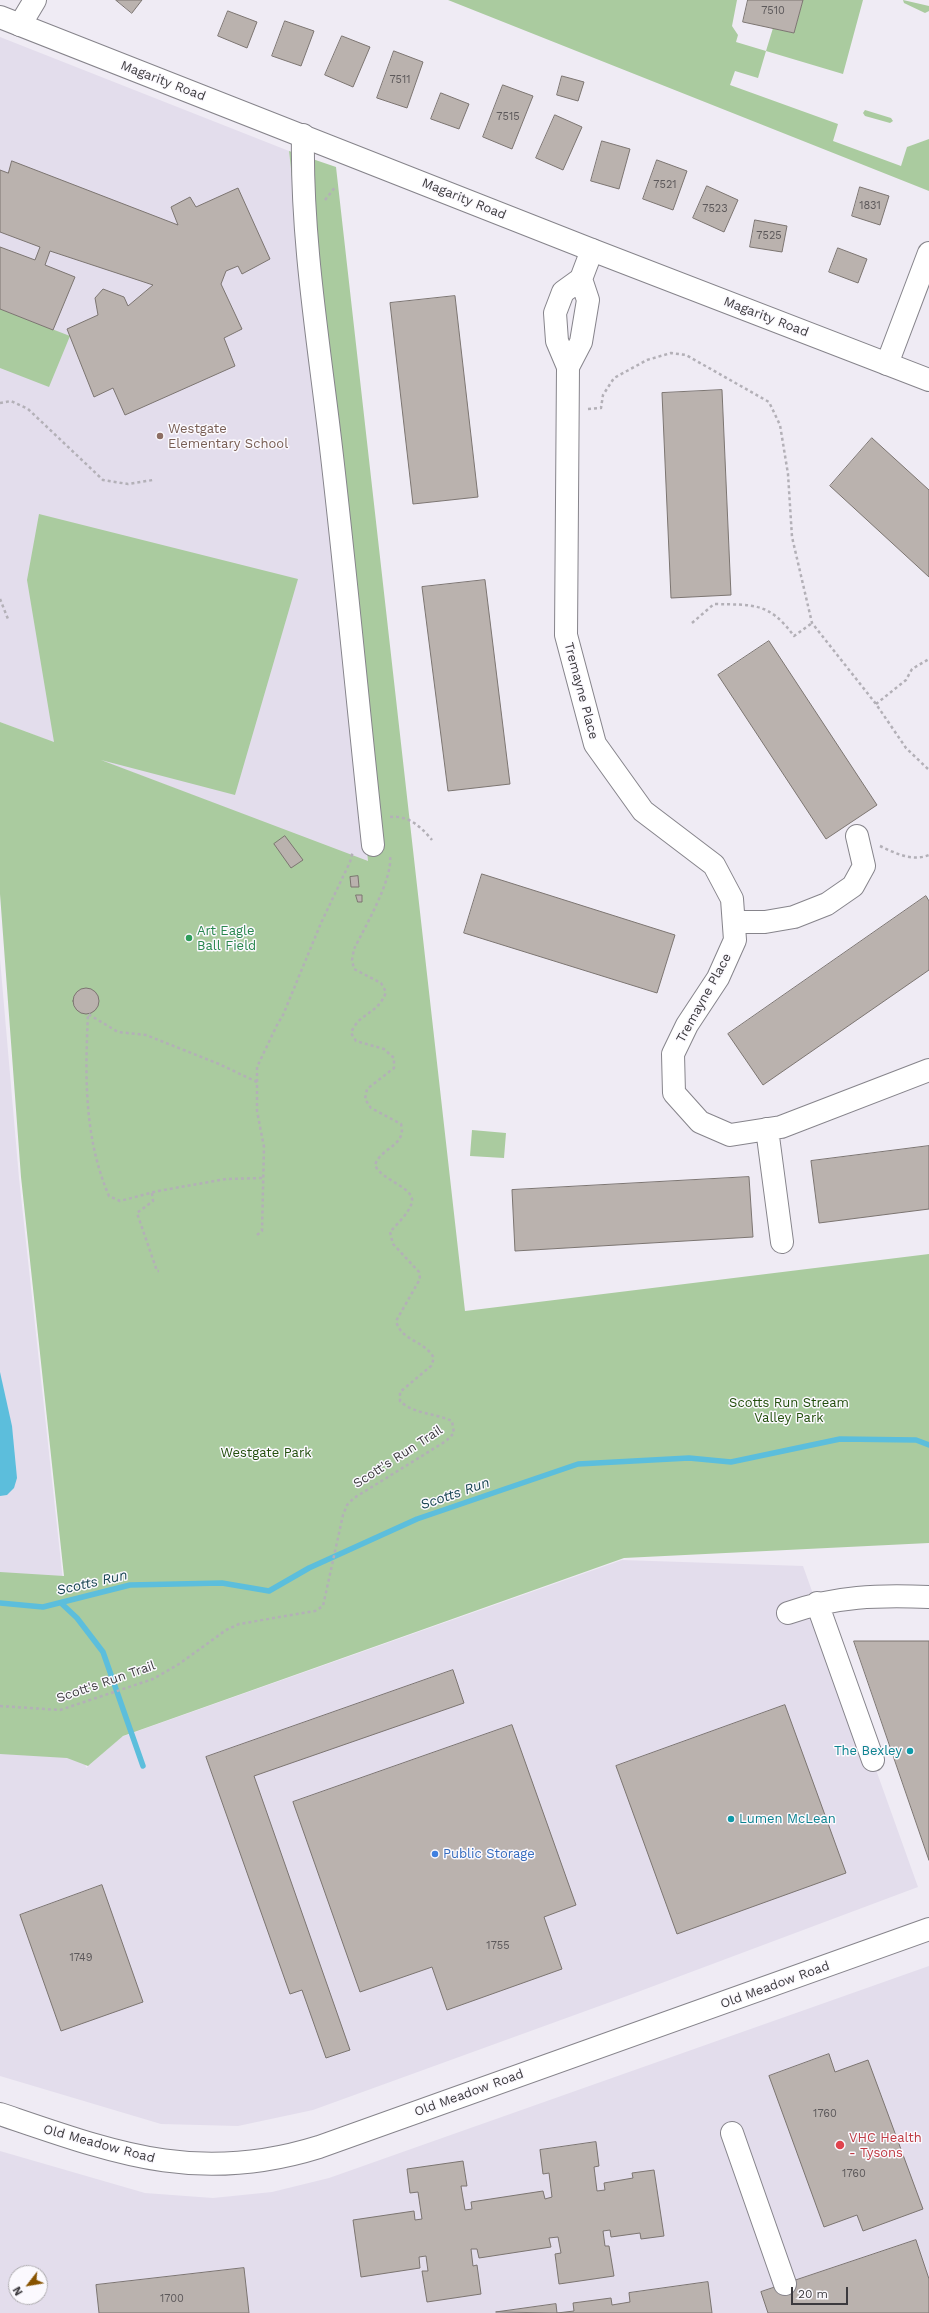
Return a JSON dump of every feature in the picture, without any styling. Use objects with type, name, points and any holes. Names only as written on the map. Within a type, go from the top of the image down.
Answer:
[{"type":"street","points":[[20,25],[35,0]]},
{"type":"street","name":"Magarity Road","points":[[0,17],[592,250],[929,380]]},
{"type":"street","points":[[303,135],[302,182],[312,290],[339,511],[370,819],[378,843]]},
{"type":"street","points":[[581,279],[592,250]]},
{"type":"street","points":[[887,364],[929,253]]},
{"type":"street","name":"Tremayne Place","points":[[568,368],[581,342],[588,300],[581,279],[563,292],[555,313],[557,341],[568,368],[569,412],[566,635],[595,744],[643,810],[714,865],[732,899],[735,940],[718,978],[687,1025],[674,1054],[674,1093],[700,1122],[730,1135],[767,1130],[789,1124],[929,1070]]},
{"type":"street","points":[[734,922],[764,922],[794,917],[828,904],[853,886],[864,866],[857,836]]},
{"type":"street","points":[[767,1130],[782,1242]]},
{"type":"street","points":[[788,1613],[817,1603],[856,1597],[929,1597]]},
{"type":"street","points":[[817,1603],[874,1760]]},
{"type":"street","name":"Old Meadow Road","points":[[0,2114],[72,2138],[152,2160],[223,2165],[277,2158],[319,2147],[929,1929]]},
{"type":"street","points":[[732,2133],[785,2284]]},
{"type":"path","points":[[569,412],[601,408],[603,395],[614,378],[647,360],[671,353],[686,355],[769,402],[780,425],[788,474],[792,537],[812,623],[876,704],[906,748],[929,770]]},
{"type":"path","points":[[0,403],[11,401],[28,409],[103,480],[128,484],[153,480]]},
{"type":"path","points":[[0,599],[8,619]]},
{"type":"path","points":[[692,623],[714,604],[754,605],[781,619],[794,636],[812,623]]},
{"type":"path","points":[[876,704],[906,680],[912,670],[929,659]]},
{"type":"path","points":[[370,819],[395,817],[419,824],[432,840]]},
{"type":"path","points":[[857,836],[899,855],[915,858],[929,855]]},
{"type":"path","points":[[257,1235],[262,1231],[264,1146],[257,1111],[257,1067],[277,1025],[284,1015],[321,922],[350,862],[357,841],[378,843]]},
{"type":"path","name":"Scott's Run Trail","points":[[0,1706],[60,1710],[85,1703],[153,1679],[179,1664],[226,1630],[239,1624],[315,1611],[323,1606],[327,1593],[343,1515],[347,1505],[354,1498],[446,1441],[454,1433],[452,1422],[440,1415],[408,1409],[400,1401],[400,1392],[431,1366],[434,1358],[428,1348],[407,1338],[398,1329],[396,1321],[420,1279],[419,1272],[393,1244],[390,1238],[390,1232],[411,1205],[413,1199],[410,1192],[378,1173],[375,1165],[377,1158],[399,1141],[403,1132],[401,1124],[371,1108],[364,1099],[367,1089],[394,1068],[394,1058],[384,1049],[356,1041],[351,1033],[355,1023],[378,1007],[386,992],[381,984],[354,969],[352,960],[354,949],[391,866],[378,843]]},
{"type":"path","points":[[257,1082],[219,1064],[146,1035],[118,1032],[88,1014],[85,1070],[88,1112],[93,1150],[108,1196],[120,1201],[152,1193],[226,1179],[263,1178]]},
{"type":"path","points":[[152,1193],[153,1201],[137,1213],[157,1271],[159,1271]]},
{"type":"shaded area","name":"Westgate Elementary School","points":[[0,37],[289,151],[368,862],[0,722]]},
{"type":"shaded area","points":[[0,959],[19,1178],[63,1581],[0,1577]]},
{"type":"shaded area","points":[[622,1560],[803,1566],[918,1887],[627,1996],[313,2110],[238,2126],[161,2124],[0,2076],[0,1723],[80,1716],[86,1768],[121,1737]]},
{"type":"shaded area","points":[[929,1966],[929,2313],[0,2313],[0,2151],[145,2193],[213,2198],[272,2192],[329,2178]]},
{"type":"green space","points":[[448,0],[737,0],[732,26],[738,35],[736,42],[766,51],[758,78],[735,71],[730,85],[838,124],[833,141],[901,166],[907,147],[929,139],[929,191]]},
{"type":"green space","points":[[803,0],[863,0],[843,74],[766,51],[773,28],[794,33]]},
{"type":"green space","points":[[903,0],[929,6],[929,11],[925,13],[904,3]]},
{"type":"green space","points":[[865,110],[891,118],[893,121],[890,123],[865,116],[863,113]]},
{"type":"green space","name":"Westgate Park","points":[[289,151],[336,167],[465,1311],[929,1254],[929,1543],[624,1558],[123,1736],[88,1766],[67,1758],[0,1754],[0,1572],[64,1576],[21,1177],[0,894],[0,722],[54,742],[27,580],[39,514],[298,579],[235,795],[101,760],[368,861]]},
{"type":"green space","points":[[0,309],[70,336],[49,387],[0,368]]},
{"type":"green space","points":[[472,1130],[506,1133],[504,1158],[470,1156]]},
{"type":"water","points":[[0,1372],[12,1426],[17,1478],[14,1488],[7,1495],[0,1496]]},
{"type":"building","points":[[116,0],[142,0],[132,13]]},
{"type":"building","points":[[748,0],[803,0],[794,33],[743,22]]},
{"type":"building","points":[[228,11],[257,22],[247,48],[218,36]]},
{"type":"building","points":[[285,21],[314,31],[301,66],[272,56]]},
{"type":"building","points":[[342,36],[370,47],[353,87],[325,75]]},
{"type":"building","points":[[394,51],[423,62],[407,108],[377,98]]},
{"type":"building","points":[[562,76],[584,82],[578,101],[557,95]]},
{"type":"building","points":[[503,85],[533,96],[512,149],[483,137]]},
{"type":"building","points":[[441,93],[469,104],[459,129],[431,119]]},
{"type":"building","points":[[555,115],[582,127],[563,170],[536,158]]},
{"type":"building","points":[[602,141],[630,149],[619,189],[591,181]]},
{"type":"building","points":[[657,160],[687,171],[673,210],[643,199]]},
{"type":"building","points":[[12,161],[178,225],[171,207],[190,197],[196,207],[238,188],[270,259],[242,274],[238,266],[226,271],[221,284],[242,329],[224,338],[235,366],[125,415],[113,388],[94,397],[67,329],[98,315],[95,298],[103,289],[124,297],[128,306],[153,285],[50,251],[45,265],[75,277],[53,330],[0,309],[0,247],[35,260],[40,247],[0,232],[0,170],[8,173]]},
{"type":"building","points":[[707,186],[738,200],[724,232],[693,218]]},
{"type":"building","points":[[860,187],[889,196],[880,225],[852,216]]},
{"type":"building","points":[[755,220],[787,226],[782,252],[750,247]]},
{"type":"building","points":[[838,248],[867,259],[858,283],[829,272]]},
{"type":"building","points":[[455,296],[478,497],[413,504],[390,303]]},
{"type":"building","points":[[722,390],[731,595],[671,598],[662,393]]},
{"type":"building","points":[[872,438],[929,490],[929,577],[830,486]]},
{"type":"building","points":[[485,580],[510,784],[448,791],[422,587]]},
{"type":"building","points":[[769,641],[877,805],[826,839],[718,675]]},
{"type":"building","points":[[285,836],[303,860],[291,868],[274,844]]},
{"type":"building","points":[[482,874],[675,935],[657,993],[464,933]]},
{"type":"building","points":[[358,876],[359,887],[351,887],[350,877]]},
{"type":"building","points":[[356,895],[362,895],[362,902],[358,902]]},
{"type":"building","points":[[926,896],[929,901],[929,970],[763,1085],[728,1034]]},
{"type":"building","points":[[86,988],[95,992],[99,1001],[95,1010],[86,1014],[77,1010],[73,1001],[77,992]]},
{"type":"building","points":[[929,1146],[929,1209],[819,1223],[811,1161]]},
{"type":"building","points":[[749,1177],[753,1237],[515,1251],[512,1190]]},
{"type":"building","name":"The Bexley","points":[[854,1641],[929,1641],[929,1860]]},
{"type":"building","points":[[453,1670],[464,1703],[254,1776],[350,2050],[326,2058],[302,1990],[290,1994],[206,1757]]},
{"type":"building","name":"Lumen McLean","points":[[785,1705],[846,1873],[677,1934],[616,1766]]},
{"type":"building","name":"Public Storage","points":[[512,1725],[576,1905],[544,1917],[562,1969],[447,2010],[432,1967],[360,1992],[293,1802]]},
{"type":"building","points":[[102,1885],[143,2002],[61,2031],[20,1915]]},
{"type":"building","points":[[829,2054],[835,2072],[868,2060],[923,2209],[863,2231],[857,2215],[824,2227],[769,2076]]},
{"type":"building","points":[[596,2142],[599,2166],[594,2167],[597,2191],[605,2190],[604,2183],[633,2178],[632,2173],[654,2170],[664,2236],[641,2239],[640,2233],[611,2237],[610,2230],[603,2231],[605,2246],[609,2246],[614,2276],[559,2284],[555,2254],[561,2253],[558,2237],[549,2238],[551,2247],[479,2258],[477,2249],[471,2249],[473,2266],[477,2265],[481,2294],[427,2302],[422,2271],[428,2271],[426,2256],[419,2257],[420,2268],[361,2277],[353,2220],[414,2211],[415,2220],[422,2219],[418,2192],[410,2193],[407,2169],[463,2161],[467,2186],[461,2186],[465,2210],[472,2209],[471,2202],[543,2191],[545,2199],[552,2197],[549,2173],[543,2174],[540,2150]]},
{"type":"building","points":[[916,2240],[929,2279],[929,2313],[768,2313],[761,2292]]},
{"type":"building","points":[[244,2268],[249,2313],[99,2313],[96,2285]]},
{"type":"building","points":[[708,2282],[712,2313],[557,2313],[574,2311],[573,2303],[611,2298],[612,2305],[630,2302],[629,2293]]},
{"type":"building","points":[[556,2304],[557,2313],[496,2312]]},
{"type":"waterway","name":"Scotts Run","points":[[0,1603],[43,1607],[130,1585],[222,1583],[269,1591],[309,1568],[417,1519],[578,1464],[689,1458],[731,1462],[840,1439],[916,1440],[929,1445]]},
{"type":"waterway","points":[[61,1603],[77,1618],[103,1652],[143,1766]]},
{"type":"place","name":"Westgate Elementary School","points":[[160,436]]},
{"type":"place","name":"Art Eagle Ball Field","points":[[189,938]]},
{"type":"place","name":"The Bexley","points":[[910,1751]]},
{"type":"place","name":"Lumen McLean","points":[[731,1819]]},
{"type":"place","name":"Public Storage","points":[[435,1854]]},
{"type":"place","name":"VHC Health - Tysons","points":[[840,2145]]},
{"type":"park label","name":"Scotts Run Stream Valley Park","points":[[789,1410]]}]
